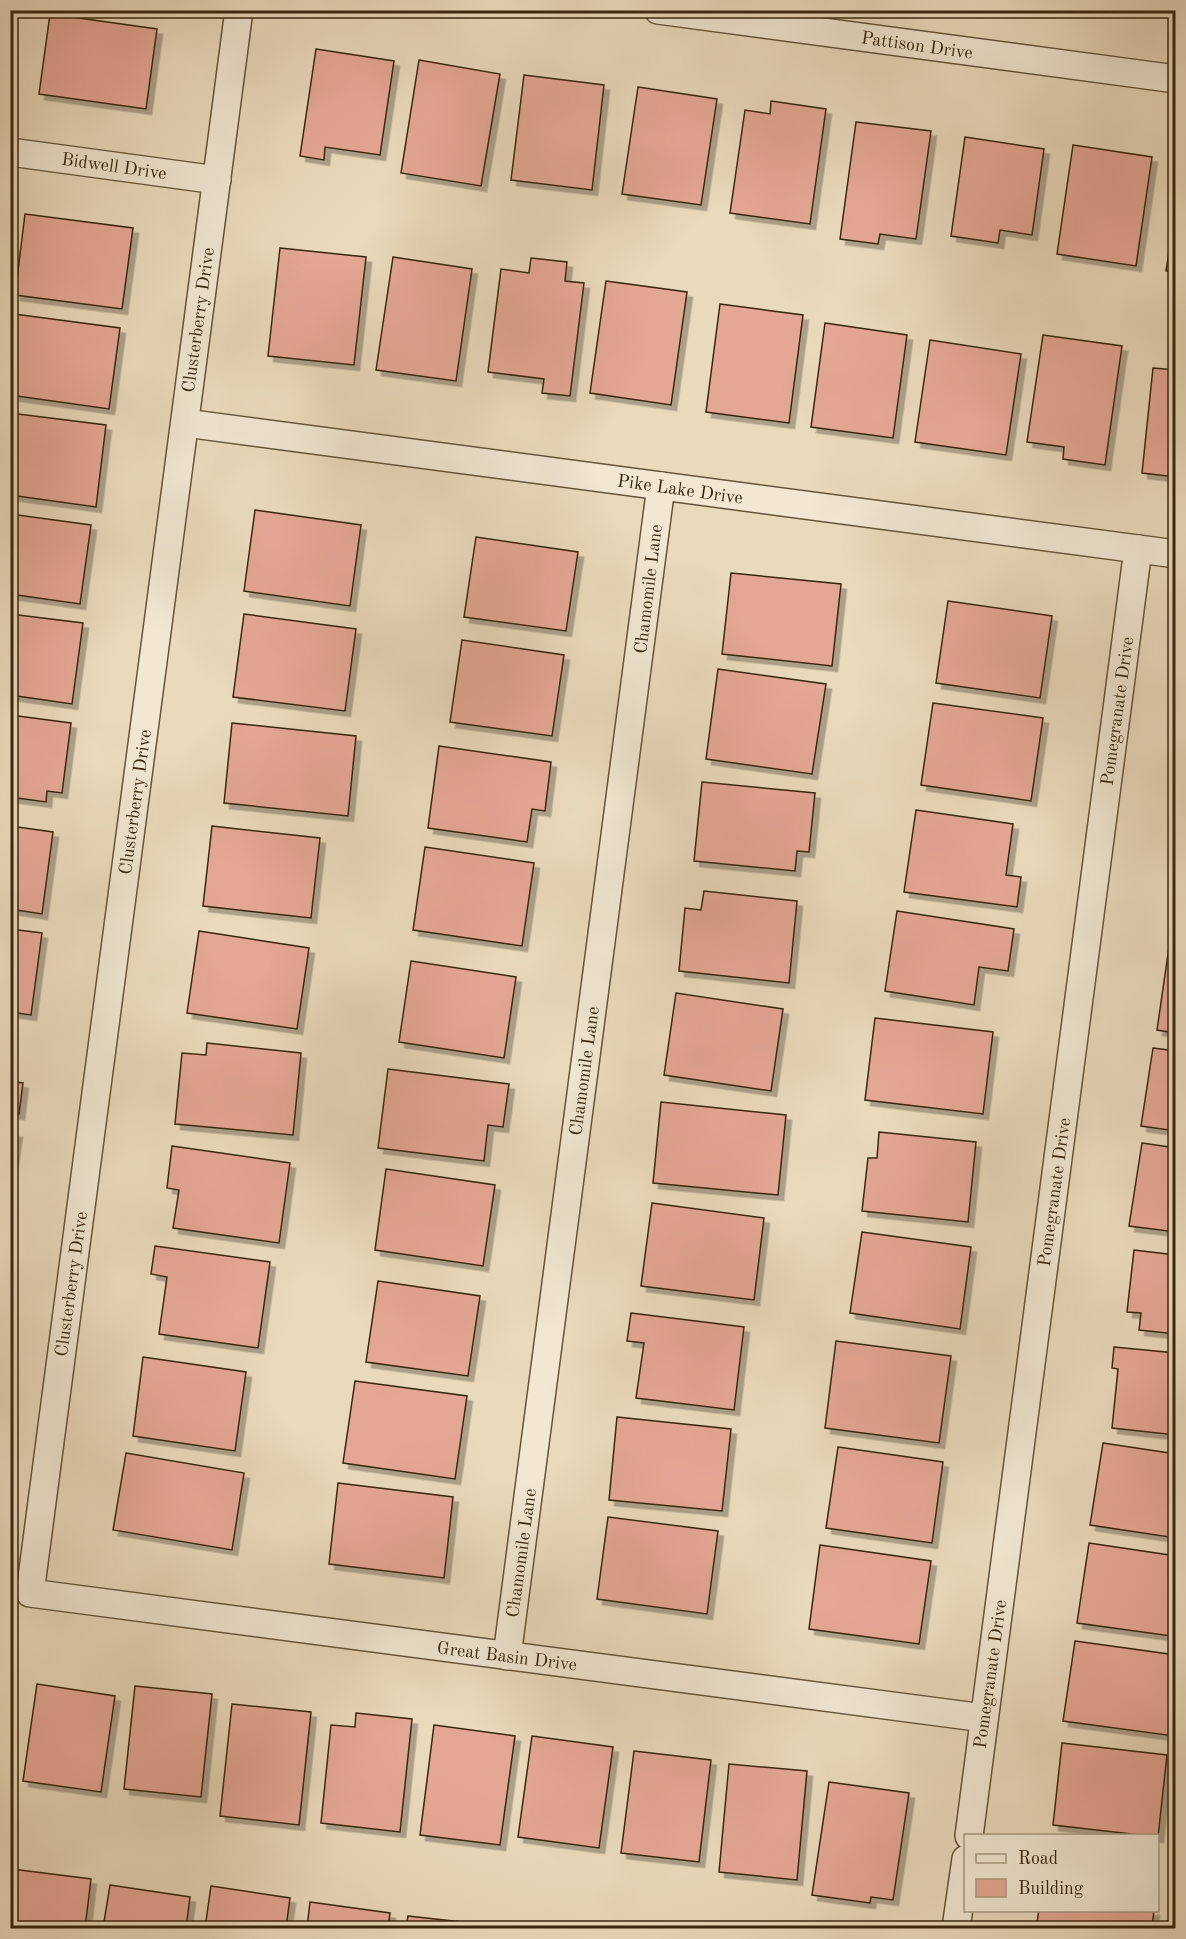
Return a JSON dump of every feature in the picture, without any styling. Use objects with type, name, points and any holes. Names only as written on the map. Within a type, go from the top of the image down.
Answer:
[{"type":"street","name":"Clusterberry Drive","points":[[30,1593],[239,10]]},
{"type":"street","name":"Pattison Drive","points":[[658,10],[1176,79]]},
{"type":"street","name":"Bidwell Drive","points":[[10,152],[217,180]]},
{"type":"street","name":"Pike Lake Drive","points":[[185,423],[1176,554]]},
{"type":"street","name":"Chamomile Lane","points":[[507,1656],[661,486]]},
{"type":"street","name":"Pomegranate Drive","points":[[969,1834],[1138,549]]},
{"type":"street","name":"Great Basin Drive","points":[[30,1593],[984,1718]]},
{"type":"street","points":[[956,1929],[964,1873]]},
{"type":"building","points":[[50,14],[157,29],[146,109],[39,94]]},
{"type":"building","points":[[316,49],[394,61],[380,155],[325,147],[324,160],[300,156]]},
{"type":"building","points":[[419,60],[500,74],[481,186],[401,173]]},
{"type":"building","points":[[524,75],[604,85],[592,190],[511,180]]},
{"type":"building","points":[[638,87],[717,99],[701,205],[622,194]]},
{"type":"building","points":[[771,101],[826,109],[810,224],[730,213],[745,110],[770,114]]},
{"type":"building","points":[[856,122],[931,131],[916,239],[880,234],[878,244],[840,239]]},
{"type":"building","points":[[965,137],[1044,149],[1032,235],[1000,230],[998,243],[951,236]]},
{"type":"building","points":[[1073,145],[1152,157],[1136,266],[1057,254]]},
{"type":"building","points":[[1176,207],[1176,273],[1166,271]]},
{"type":"building","points":[[25,214],[133,228],[122,309],[15,295]]},
{"type":"building","points":[[280,248],[366,257],[354,365],[268,356]]},
{"type":"building","points":[[393,257],[472,269],[456,381],[376,370]]},
{"type":"building","points":[[531,258],[567,262],[565,281],[584,283],[570,396],[542,393],[544,379],[488,372],[501,269],[529,273]]},
{"type":"building","points":[[606,281],[687,292],[671,405],[590,393]]},
{"type":"building","points":[[720,304],[803,315],[789,423],[706,412]]},
{"type":"building","points":[[14,314],[120,328],[109,409],[10,395],[10,341]]},
{"type":"building","points":[[825,323],[907,335],[893,438],[811,427]]},
{"type":"building","points":[[1043,335],[1122,346],[1105,465],[1063,459],[1064,447],[1027,442]]},
{"type":"building","points":[[930,340],[1021,354],[1006,455],[915,442]]},
{"type":"building","points":[[1153,368],[1176,370],[1176,477],[1142,473]]},
{"type":"building","points":[[10,413],[106,425],[96,507],[10,495]]},
{"type":"building","points":[[255,510],[361,525],[350,606],[244,591]]},
{"type":"building","points":[[10,514],[91,525],[80,604],[10,594]]},
{"type":"building","points":[[476,537],[578,552],[566,631],[464,617]]},
{"type":"building","points":[[731,573],[841,584],[832,666],[722,654]]},
{"type":"building","points":[[948,601],[1052,616],[1040,698],[936,683]]},
{"type":"building","points":[[10,614],[83,623],[72,704],[10,695]]},
{"type":"building","points":[[244,614],[356,629],[345,711],[233,697]]},
{"type":"building","points":[[462,640],[564,655],[552,736],[450,722]]},
{"type":"building","points":[[718,669],[826,684],[812,774],[706,759]]},
{"type":"building","points":[[933,703],[1043,718],[1031,801],[921,785]]},
{"type":"building","points":[[10,715],[71,723],[62,793],[47,791],[46,802],[10,797]]},
{"type":"building","points":[[232,723],[356,736],[348,816],[224,803]]},
{"type":"building","points":[[439,746],[551,762],[545,811],[532,809],[527,842],[428,828]]},
{"type":"building","points":[[702,782],[815,793],[809,852],[797,851],[795,871],[694,861]]},
{"type":"building","points":[[916,810],[1013,824],[1006,875],[1021,877],[1017,907],[904,892]]},
{"type":"building","points":[[10,826],[53,832],[42,914],[10,909]]},
{"type":"building","points":[[212,826],[320,838],[311,918],[203,906]]},
{"type":"building","points":[[425,847],[534,863],[522,946],[413,930]]},
{"type":"building","points":[[1176,876],[1176,927],[1169,927]]},
{"type":"building","points":[[704,891],[797,901],[789,983],[679,971],[685,908],[701,910]]},
{"type":"building","points":[[897,911],[1014,929],[1008,971],[979,967],[974,1005],[885,991]]},
{"type":"building","points":[[10,929],[42,933],[31,1015],[10,1012]]},
{"type":"building","points":[[199,931],[309,948],[297,1029],[187,1013]]},
{"type":"building","points":[[1169,947],[1176,948],[1176,1033],[1157,1030]]},
{"type":"building","points":[[411,961],[516,977],[504,1058],[399,1042]]},
{"type":"building","points":[[676,993],[783,1009],[771,1091],[664,1075]]},
{"type":"building","points":[[875,1018],[993,1032],[983,1114],[865,1100]]},
{"type":"building","points":[[207,1043],[301,1053],[293,1135],[175,1124],[182,1053],[206,1055]]},
{"type":"building","points":[[1153,1048],[1176,1051],[1176,1131],[1141,1126]]},
{"type":"building","points":[[388,1069],[509,1084],[503,1127],[488,1125],[484,1161],[378,1148]]},
{"type":"building","points":[[10,1081],[23,1083],[19,1114],[10,1113]]},
{"type":"building","points":[[661,1102],[786,1115],[778,1195],[653,1183]]},
{"type":"building","points":[[10,1131],[17,1132],[10,1178]]},
{"type":"building","points":[[879,1132],[976,1142],[968,1222],[862,1211],[868,1158],[877,1158]]},
{"type":"building","points":[[1142,1143],[1176,1148],[1176,1232],[1129,1226]]},
{"type":"building","points":[[172,1146],[290,1163],[279,1243],[173,1228],[179,1190],[167,1188]]},
{"type":"building","points":[[386,1169],[495,1185],[483,1266],[375,1250]]},
{"type":"building","points":[[652,1203],[764,1218],[754,1300],[641,1286]]},
{"type":"building","points":[[862,1232],[971,1247],[960,1329],[850,1313]]},
{"type":"building","points":[[155,1246],[270,1262],[258,1348],[159,1334],[167,1277],[151,1274]]},
{"type":"building","points":[[1134,1250],[1176,1255],[1176,1334],[1139,1330],[1141,1313],[1127,1312]]},
{"type":"building","points":[[378,1281],[480,1296],[468,1376],[366,1362]]},
{"type":"building","points":[[631,1313],[744,1327],[734,1410],[636,1398],[644,1343],[627,1341]]},
{"type":"building","points":[[836,1341],[951,1356],[939,1443],[825,1428]]},
{"type":"building","points":[[1114,1347],[1176,1353],[1176,1435],[1112,1428],[1118,1369],[1112,1368]]},
{"type":"building","points":[[143,1357],[246,1372],[235,1451],[133,1436]]},
{"type":"building","points":[[355,1381],[467,1396],[455,1479],[343,1463]]},
{"type":"building","points":[[617,1417],[731,1429],[722,1511],[609,1500]]},
{"type":"building","points":[[1103,1443],[1176,1454],[1176,1538],[1090,1525]]},
{"type":"building","points":[[838,1447],[943,1462],[932,1543],[826,1528]]},
{"type":"building","points":[[126,1453],[244,1473],[232,1550],[113,1530]]},
{"type":"building","points":[[338,1483],[453,1497],[444,1578],[329,1564]]},
{"type":"building","points":[[608,1517],[718,1531],[707,1614],[597,1599]]},
{"type":"building","points":[[1089,1543],[1176,1556],[1176,1608],[1171,1636],[1077,1623]]},
{"type":"building","points":[[820,1545],[931,1561],[919,1644],[809,1629]]},
{"type":"building","points":[[1075,1641],[1176,1655],[1174,1736],[1063,1721]]},
{"type":"building","points":[[37,1684],[115,1696],[101,1792],[23,1781]]},
{"type":"building","points":[[135,1686],[212,1694],[201,1797],[124,1789]]},
{"type":"building","points":[[232,1704],[311,1712],[299,1825],[220,1816]]},
{"type":"building","points":[[356,1713],[412,1719],[400,1832],[321,1823],[331,1725],[355,1727]]},
{"type":"building","points":[[434,1725],[515,1736],[500,1845],[420,1835]]},
{"type":"building","points":[[532,1736],[613,1747],[599,1848],[518,1837]]},
{"type":"building","points":[[1062,1743],[1167,1755],[1158,1834],[1132,1834],[1053,1825]]},
{"type":"building","points":[[634,1751],[711,1760],[699,1862],[621,1853]]},
{"type":"building","points":[[729,1764],[807,1771],[797,1880],[719,1872]]},
{"type":"building","points":[[829,1782],[909,1793],[893,1900],[871,1897],[870,1903],[812,1895]]},
{"type":"building","points":[[12,1869],[91,1879],[85,1928],[10,1928]]},
{"type":"building","points":[[110,1885],[190,1897],[186,1928],[103,1928]]},
{"type":"building","points":[[211,1886],[290,1898],[286,1928],[205,1928]]},
{"type":"building","points":[[310,1902],[390,1913],[388,1928],[307,1928]]},
{"type":"building","points":[[1039,1912],[1154,1912],[1152,1928],[1083,1928],[1037,1922]]},
{"type":"building","points":[[408,1916],[489,1925],[488,1928],[406,1928]]}]
